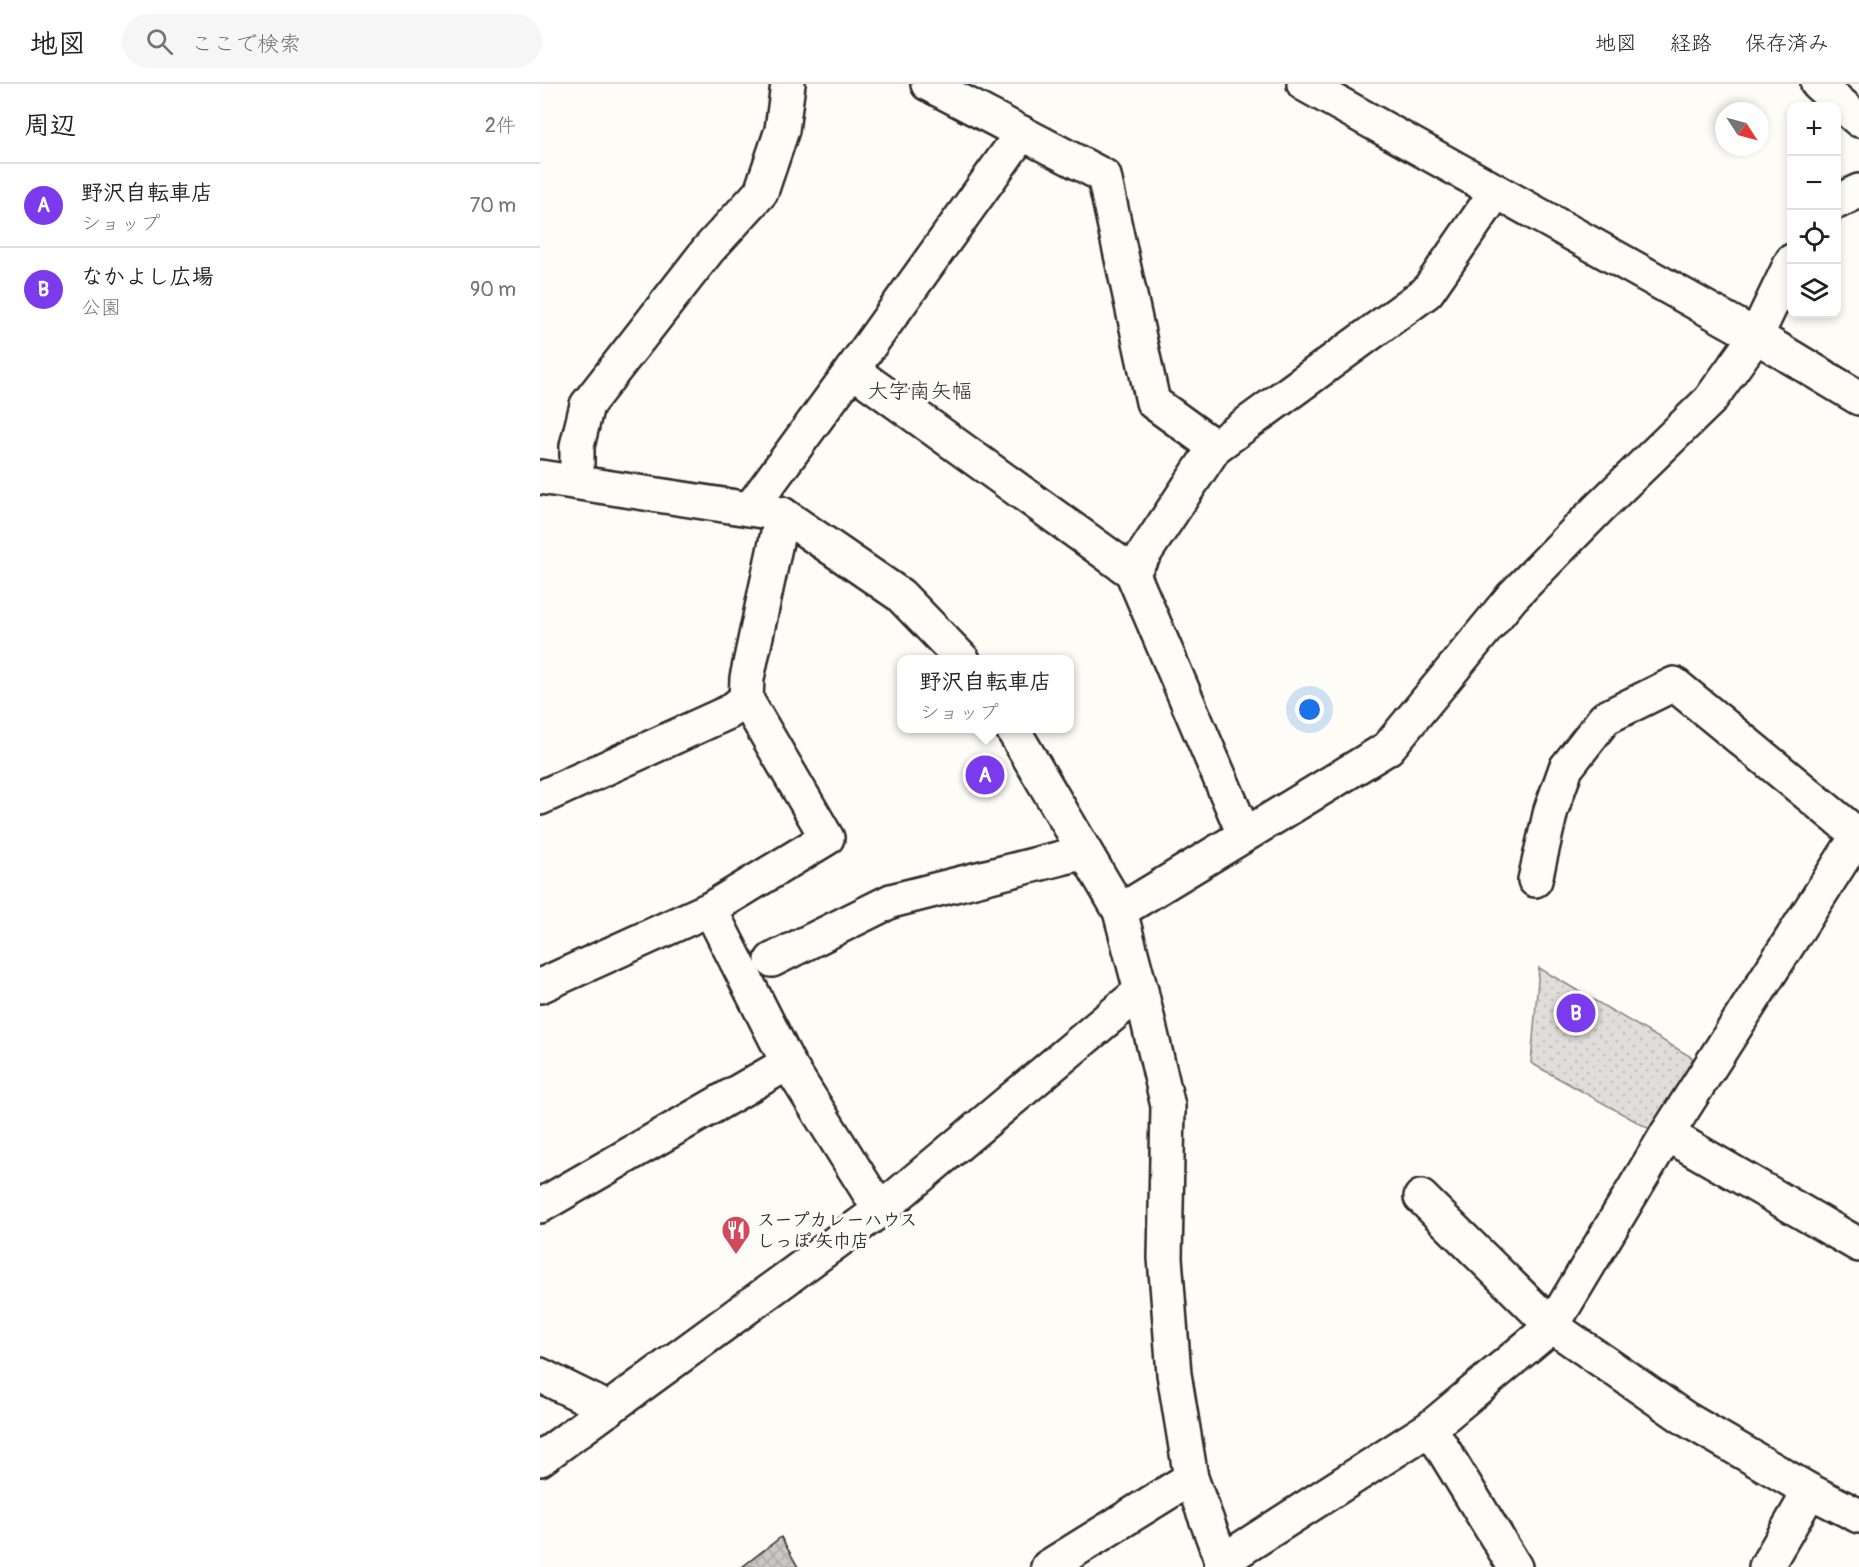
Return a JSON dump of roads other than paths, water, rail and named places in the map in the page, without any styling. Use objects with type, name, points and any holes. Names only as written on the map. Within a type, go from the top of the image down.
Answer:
[{"type":"street","points":[[577,482],[577,446],[587,405],[708,250],[761,192],[782,130],[788,84]]},
{"type":"street","points":[[928,84],[1104,176],[1153,402],[1215,447]]},
{"type":"street","points":[[1304,84],[1756,336],[1859,398]]},
{"type":"street","points":[[1818,84],[1859,120]]},
{"type":"street","points":[[750,509],[1022,134]]},
{"type":"street","points":[[1841,200],[1859,191]]},
{"type":"street","points":[[1132,572],[1215,447],[1426,292],[1496,192]]},
{"type":"street","points":[[1120,911],[1388,748],[1512,597],[1710,400],[1756,336],[1790,264]]},
{"type":"street","points":[[852,370],[1132,572],[1244,834]]},
{"type":"street","points":[[540,477],[783,514],[900,595],[958,655]]},
{"type":"street","points":[[540,986],[710,909],[827,838],[746,699],[747,678],[783,514]]},
{"type":"street","points":[[1014,733],[1120,911],[1141,991],[1168,1106],[1164,1258],[1174,1374],[1191,1478],[1222,1564],[1431,1428],[1552,1326],[1667,1134],[1858,836],[1674,684],[1605,718],[1566,768],[1551,810],[1535,880]]},
{"type":"street","points":[[540,798],[729,712],[746,699]]},
{"type":"street","points":[[772,960],[891,901],[1085,852]]},
{"type":"street","points":[[710,909],[788,1063],[880,1210]]},
{"type":"street","points":[[540,1459],[880,1210],[1141,991]]},
{"type":"street","points":[[540,1206],[788,1063]]},
{"type":"street","points":[[1667,1134],[1859,1245]]},
{"type":"street","points":[[1421,1197],[1552,1326],[1686,1419],[1810,1491],[1859,1516]]},
{"type":"street","points":[[540,1375],[609,1409]]},
{"type":"street","points":[[1431,1428],[1515,1567]]},
{"type":"street","points":[[1048,1567],[1191,1478]]},
{"type":"street","points":[[1766,1567],[1810,1491]]},
{"type":"place","name":"野沢自転車店","points":[[985,775]]},
{"type":"place","name":"なかよし広場","points":[[1576,1013]]},
{"type":"place","name":"スープカレーハウス しっぽ 矢巾店","points":[[736,1256]]},
{"type":"district","name":"大字南矢幅","points":[[920,391]]}]
